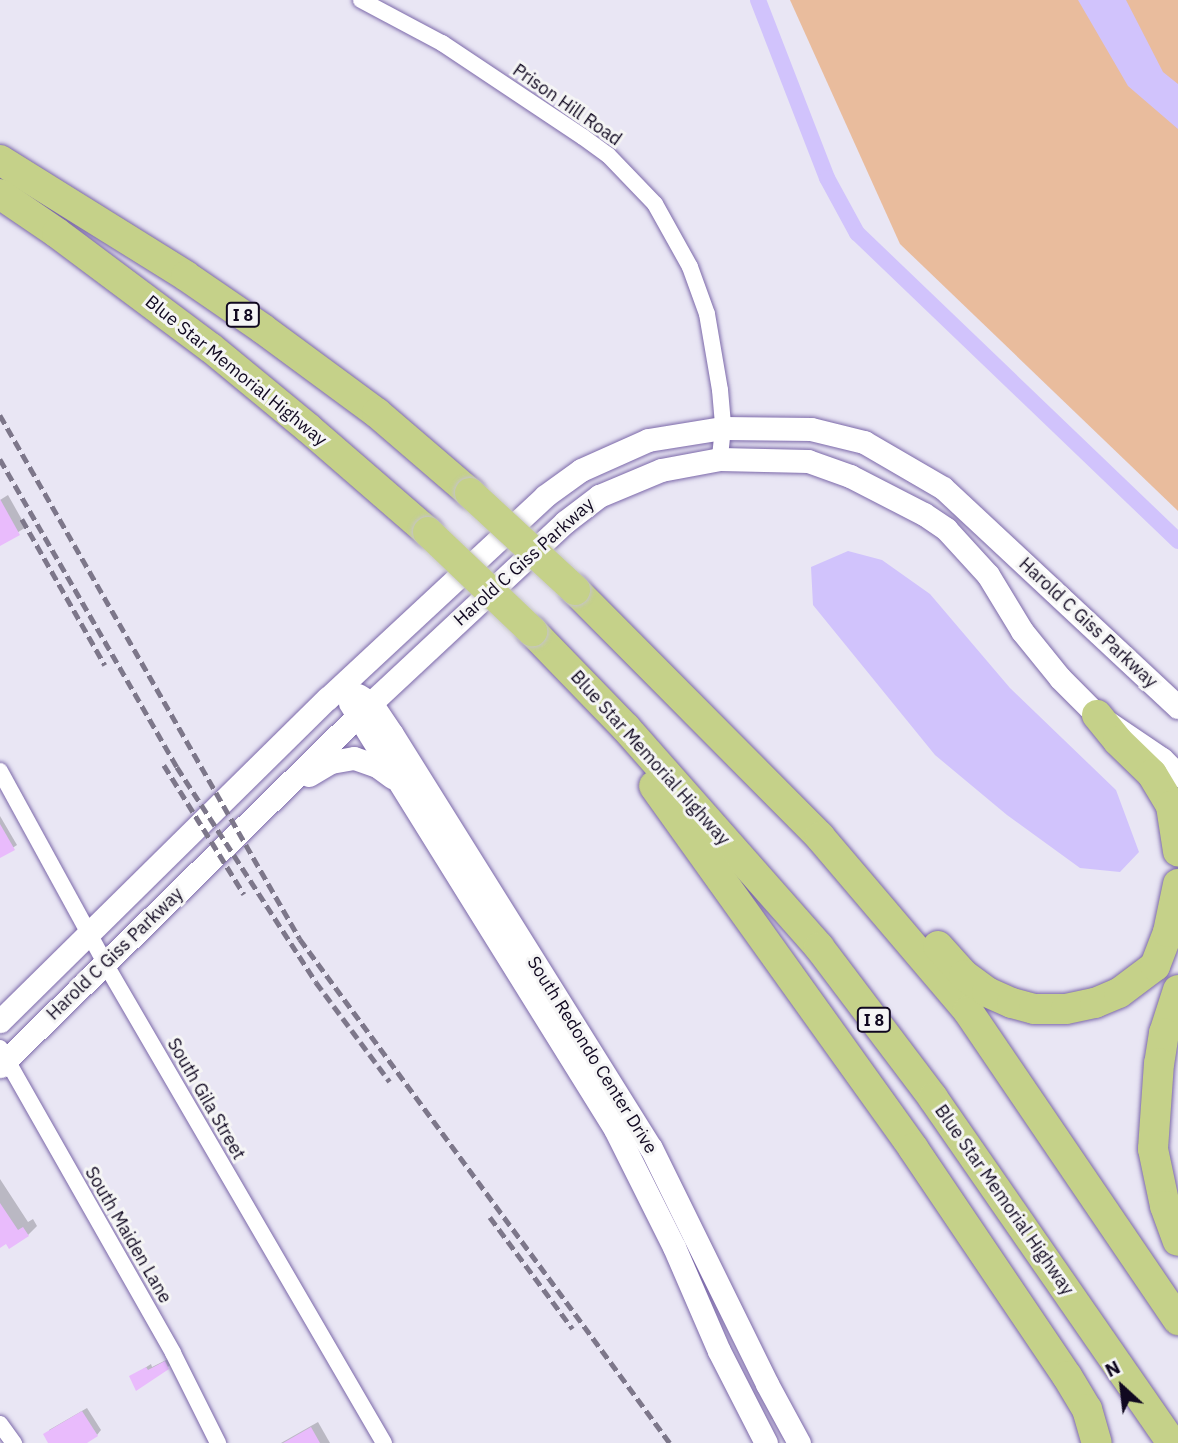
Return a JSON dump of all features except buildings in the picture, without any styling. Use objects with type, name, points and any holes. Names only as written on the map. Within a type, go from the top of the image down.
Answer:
[{"type":"highway","name":"I 8","points":[[0,160],[186,276],[377,413],[471,493],[628,641],[820,837],[968,1012],[1178,1320]]},
{"type":"highway","name":"Blue Star Memorial Highway","points":[[0,194],[201,340],[308,428],[428,532],[573,672],[819,947],[933,1098],[1172,1443]]},
{"type":"highway","points":[[628,641],[713,705],[964,975],[987,992],[1034,1009],[1066,1009],[1095,1003],[1119,993],[1155,966],[1178,941]]},
{"type":"highway","points":[[573,672],[913,1148],[1067,1376],[1087,1409],[1097,1443]]},
{"type":"highway","points":[[1097,715],[1118,741],[1152,774],[1171,806],[1178,850]]},
{"type":"highway","points":[[1155,966],[1168,932],[1178,884]]},
{"type":"highway","points":[[1177,996],[1164,1034],[1158,1063],[1153,1149],[1165,1206],[1178,1241]]},
{"type":"highway","points":[[1063,1286],[1154,1443]]},
{"type":"main road","name":"Harold C Giss Parkway","points":[[0,1021],[88,933],[338,695],[362,665],[545,496],[581,470],[648,440],[723,428],[811,429],[864,442],[943,488],[1178,707]]},
{"type":"main road","name":"Harold C Giss Parkway","points":[[2,1058],[106,965],[403,672],[565,522],[599,496],[661,470],[720,459],[808,461],[850,476],[946,529],[988,575],[1022,631],[1060,678],[1097,715],[1163,759],[1178,775]]},
{"type":"main road","points":[[392,734],[391,710],[403,672]]},
{"type":"main road","name":"South Redondo Center Drive","points":[[338,695],[364,710],[392,734],[652,1148],[767,1384],[799,1443]]},
{"type":"main road","name":"South Redondo Center Drive","points":[[364,710],[397,781],[615,1129],[674,1247],[719,1351],[766,1443]]},
{"type":"main road","points":[[280,792],[331,762],[342,759],[358,759],[377,766],[397,781]]},
{"type":"street","name":"Prison Hill Road","points":[[361,0],[442,43],[583,137],[608,155],[647,194],[673,232],[707,314],[716,356],[723,428],[720,459]]},
{"type":"street","name":"South Gila Street","points":[[0,771],[106,965],[384,1443]]},
{"type":"street","name":"South Maiden Lane","points":[[2,1058],[173,1353],[218,1443]]},
{"type":"street","points":[[0,1424],[14,1443]]},
{"type":"shaded area","points":[[790,0],[1178,0],[1178,511],[900,244]]},
{"type":"shaded area","points":[[1078,0],[1126,0],[1163,72],[1178,84],[1178,129],[1128,86]]},
{"type":"shaded area","points":[[848,551],[882,560],[930,594],[1010,688],[1116,790],[1139,852],[1120,872],[1080,868],[1007,815],[935,755],[813,605],[811,567]]},
{"type":"waterway","points":[[758,0],[827,178],[857,233],[1178,541]]},
{"type":"railway","points":[[0,415],[300,939],[670,1443]]},
{"type":"railway","points":[[0,459],[177,767],[316,982],[390,1082]]},
{"type":"railway","points":[[22,519],[105,665]]},
{"type":"railway","points":[[164,765],[244,894]]},
{"type":"railway","points":[[490,1217],[573,1329]]}]
